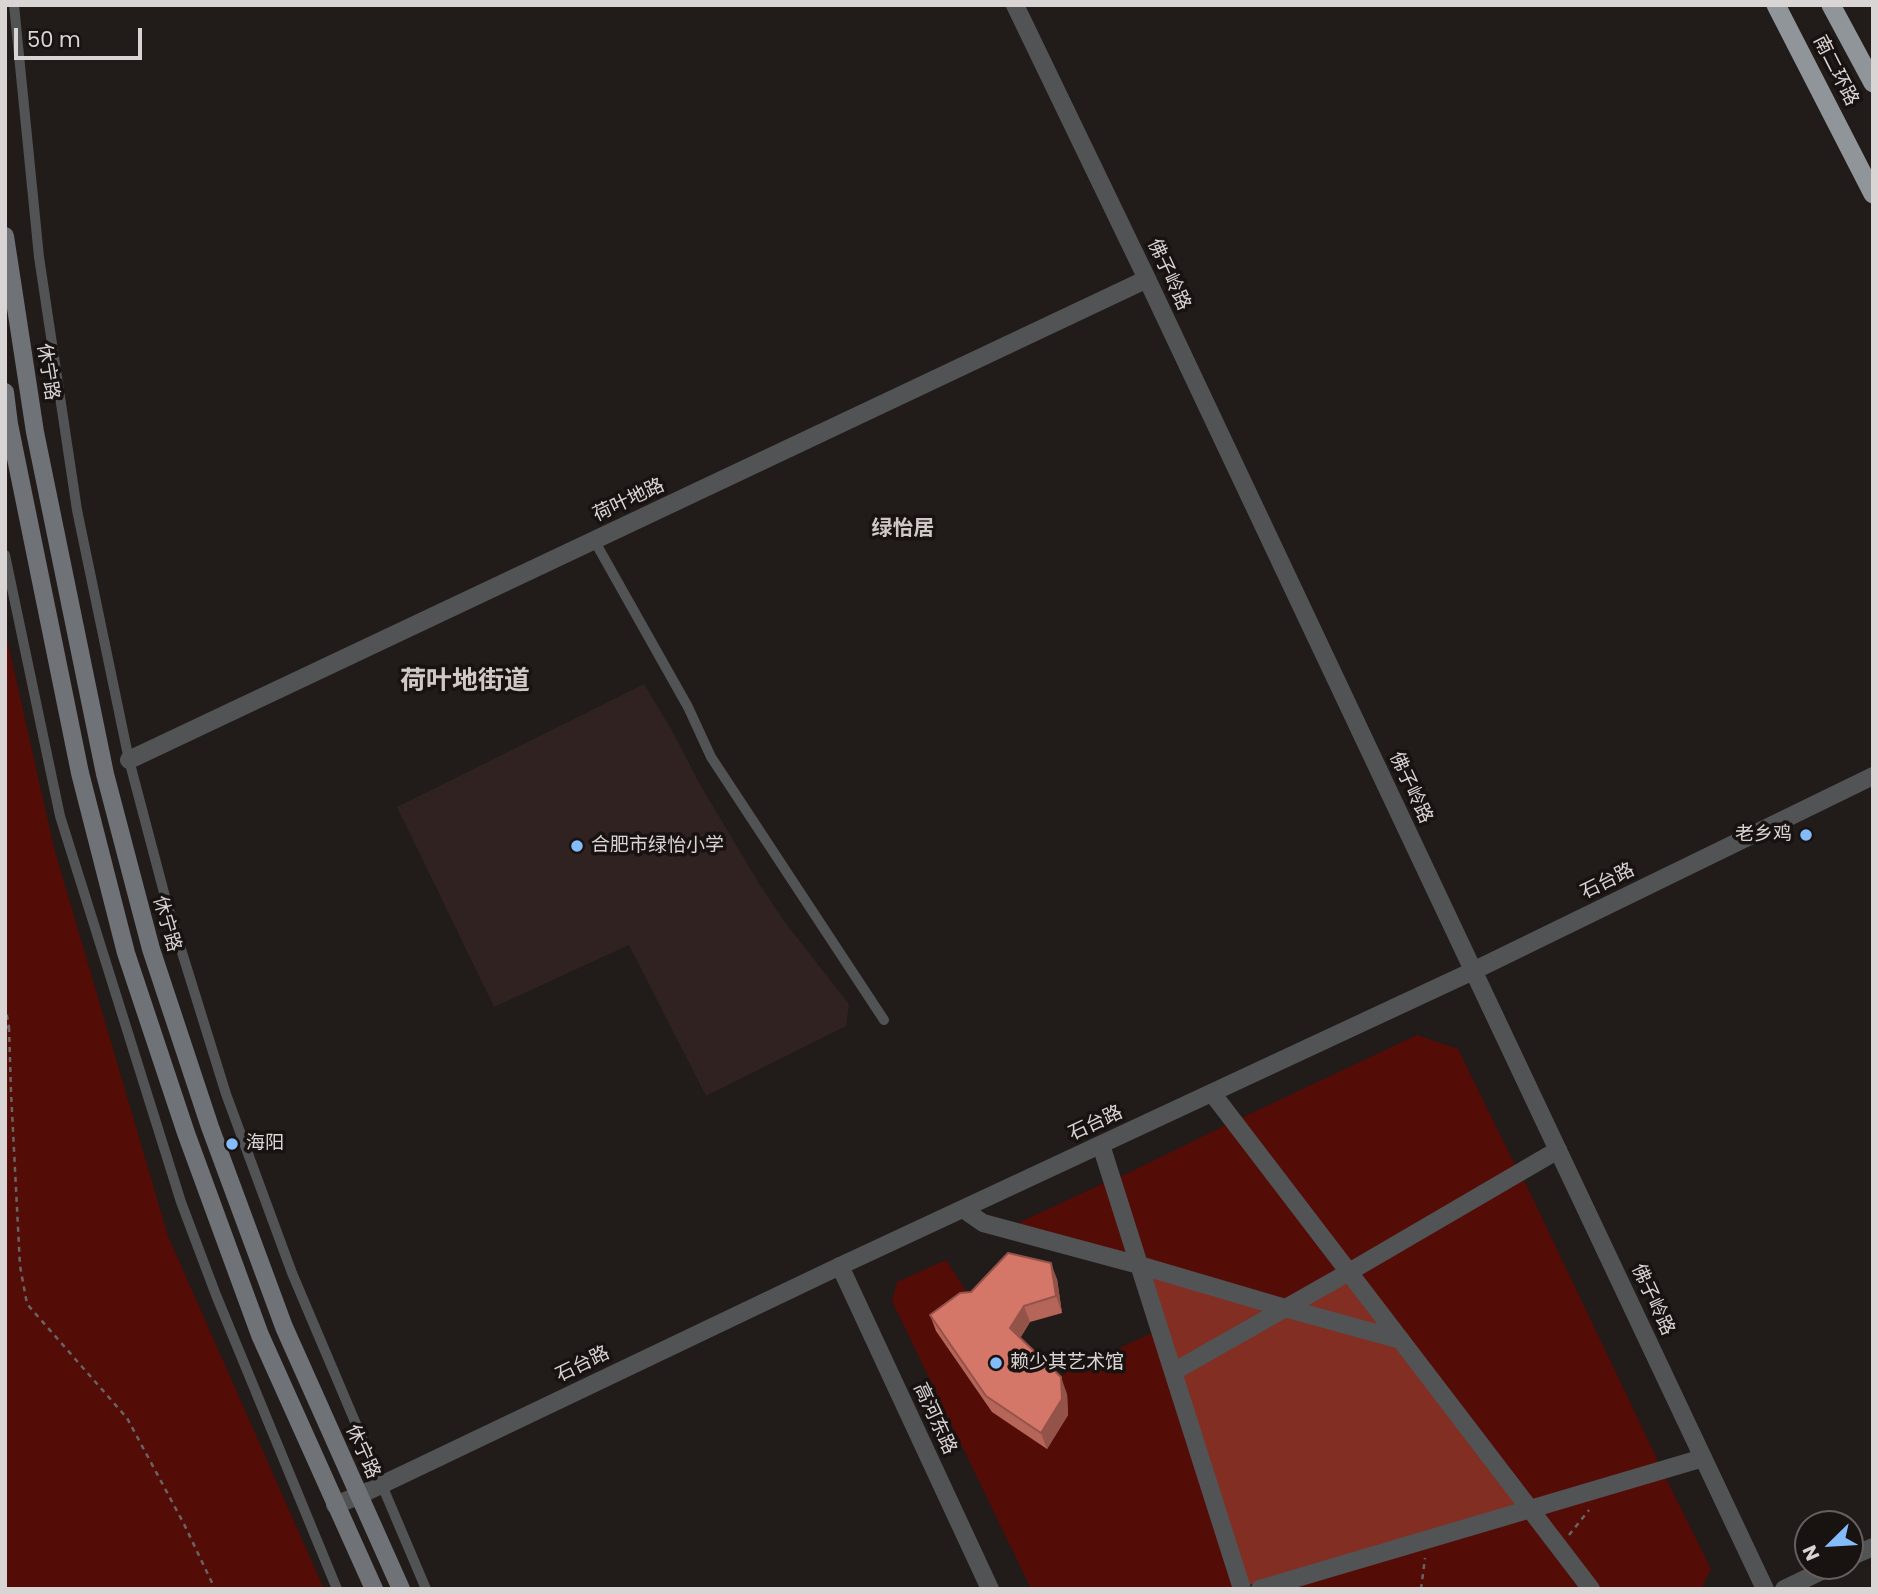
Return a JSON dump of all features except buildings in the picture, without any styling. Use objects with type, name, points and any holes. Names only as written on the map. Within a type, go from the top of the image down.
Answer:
[{"type":"highway","name":"南二环路","points":[[1776,5],[1873,194]]},
{"type":"highway","name":"南二环路","points":[[1831,5],[1873,83]]},
{"type":"main road","name":"休宁路","points":[[5,236],[35,432],[105,774],[150,949],[210,1127],[284,1327],[401,1589]]},
{"type":"main road","points":[[5,392],[9,424],[80,774],[126,953],[186,1133],[260,1335],[374,1589]]},
{"type":"street","name":"佛子岭路","points":[[1015,5],[1765,1589]]},
{"type":"street","name":"荷叶地路","points":[[129,761],[1147,279]]},
{"type":"street","name":"石台路","points":[[335,1505],[1473,971],[1873,776]]},
{"type":"street","points":[[1212,1093],[1591,1589]]},
{"type":"street","points":[[1101,1145],[1242,1589]]},
{"type":"street","points":[[1173,1372],[1558,1150]]},
{"type":"street","points":[[963,1209],[983,1223],[1401,1340]]},
{"type":"street","name":"高河东路","points":[[840,1266],[990,1589]]},
{"type":"street","points":[[1260,1589],[1703,1458]]},
{"type":"street","points":[[1784,1589],[1803,1580]]},
{"type":"lane","points":[[14,5],[39,257],[77,510],[129,761],[167,904],[226,1094],[292,1273],[426,1589]]},
{"type":"lane","points":[[594,540],[688,707],[710,757],[884,1020]]},
{"type":"lane","points":[[5,555],[60,817],[181,1202],[216,1295],[337,1589]]},
{"type":"path","points":[[5,1006],[20,1266],[27,1304],[127,1418],[184,1524],[215,1589]]},
{"type":"path","points":[[1563,1544],[1592,1505]]},
{"type":"path","points":[[1421,1589],[1427,1547]]},
{"type":"shaded area","points":[[5,630],[54,848],[168,1236],[324,1589],[5,1589]]},
{"type":"shaded area","name":"合肥市绿怡小学","points":[[644,684],[760,885],[784,921],[849,1004],[846,1026],[706,1096],[629,945],[494,1007],[397,807]]},
{"type":"shaded area","points":[[1417,1035],[1458,1049],[1517,1169],[1351,1265],[1239,1119]]},
{"type":"shaded area","points":[[1228,1124],[1339,1271],[1281,1303],[1144,1264],[1118,1178]]},
{"type":"shaded area","points":[[1524,1180],[1660,1465],[1531,1503],[1359,1276]]},
{"type":"shaded area","points":[[1106,1182],[1128,1258],[1014,1225]]},
{"type":"shaded area","points":[[946,1260],[977,1308],[1054,1381],[1067,1372],[1152,1333],[1234,1589],[1031,1589],[892,1301],[897,1282]]},
{"type":"shaded area","points":[[1145,1270],[1275,1307],[1175,1363]]},
{"type":"shaded area","points":[[1348,1281],[1520,1505],[1249,1585],[1181,1376]]},
{"type":"shaded area","points":[[1665,1476],[1711,1569],[1702,1588],[1597,1589],[1540,1514]]},
{"type":"shaded area","points":[[1526,1518],[1580,1589],[1286,1589]]},
{"type":"place","name":"老乡鸡","points":[[1806,835]]},
{"type":"place","name":"合肥市绿怡小学","points":[[577,846]]},
{"type":"place","name":"海阳","points":[[232,1144]]},
{"type":"place","name":"赖少其艺术馆","points":[[996,1363]]},
{"type":"district","name":"绿怡居","points":[[903,530]]},
{"type":"district","name":"荷叶地街道","points":[[465,682]]}]
